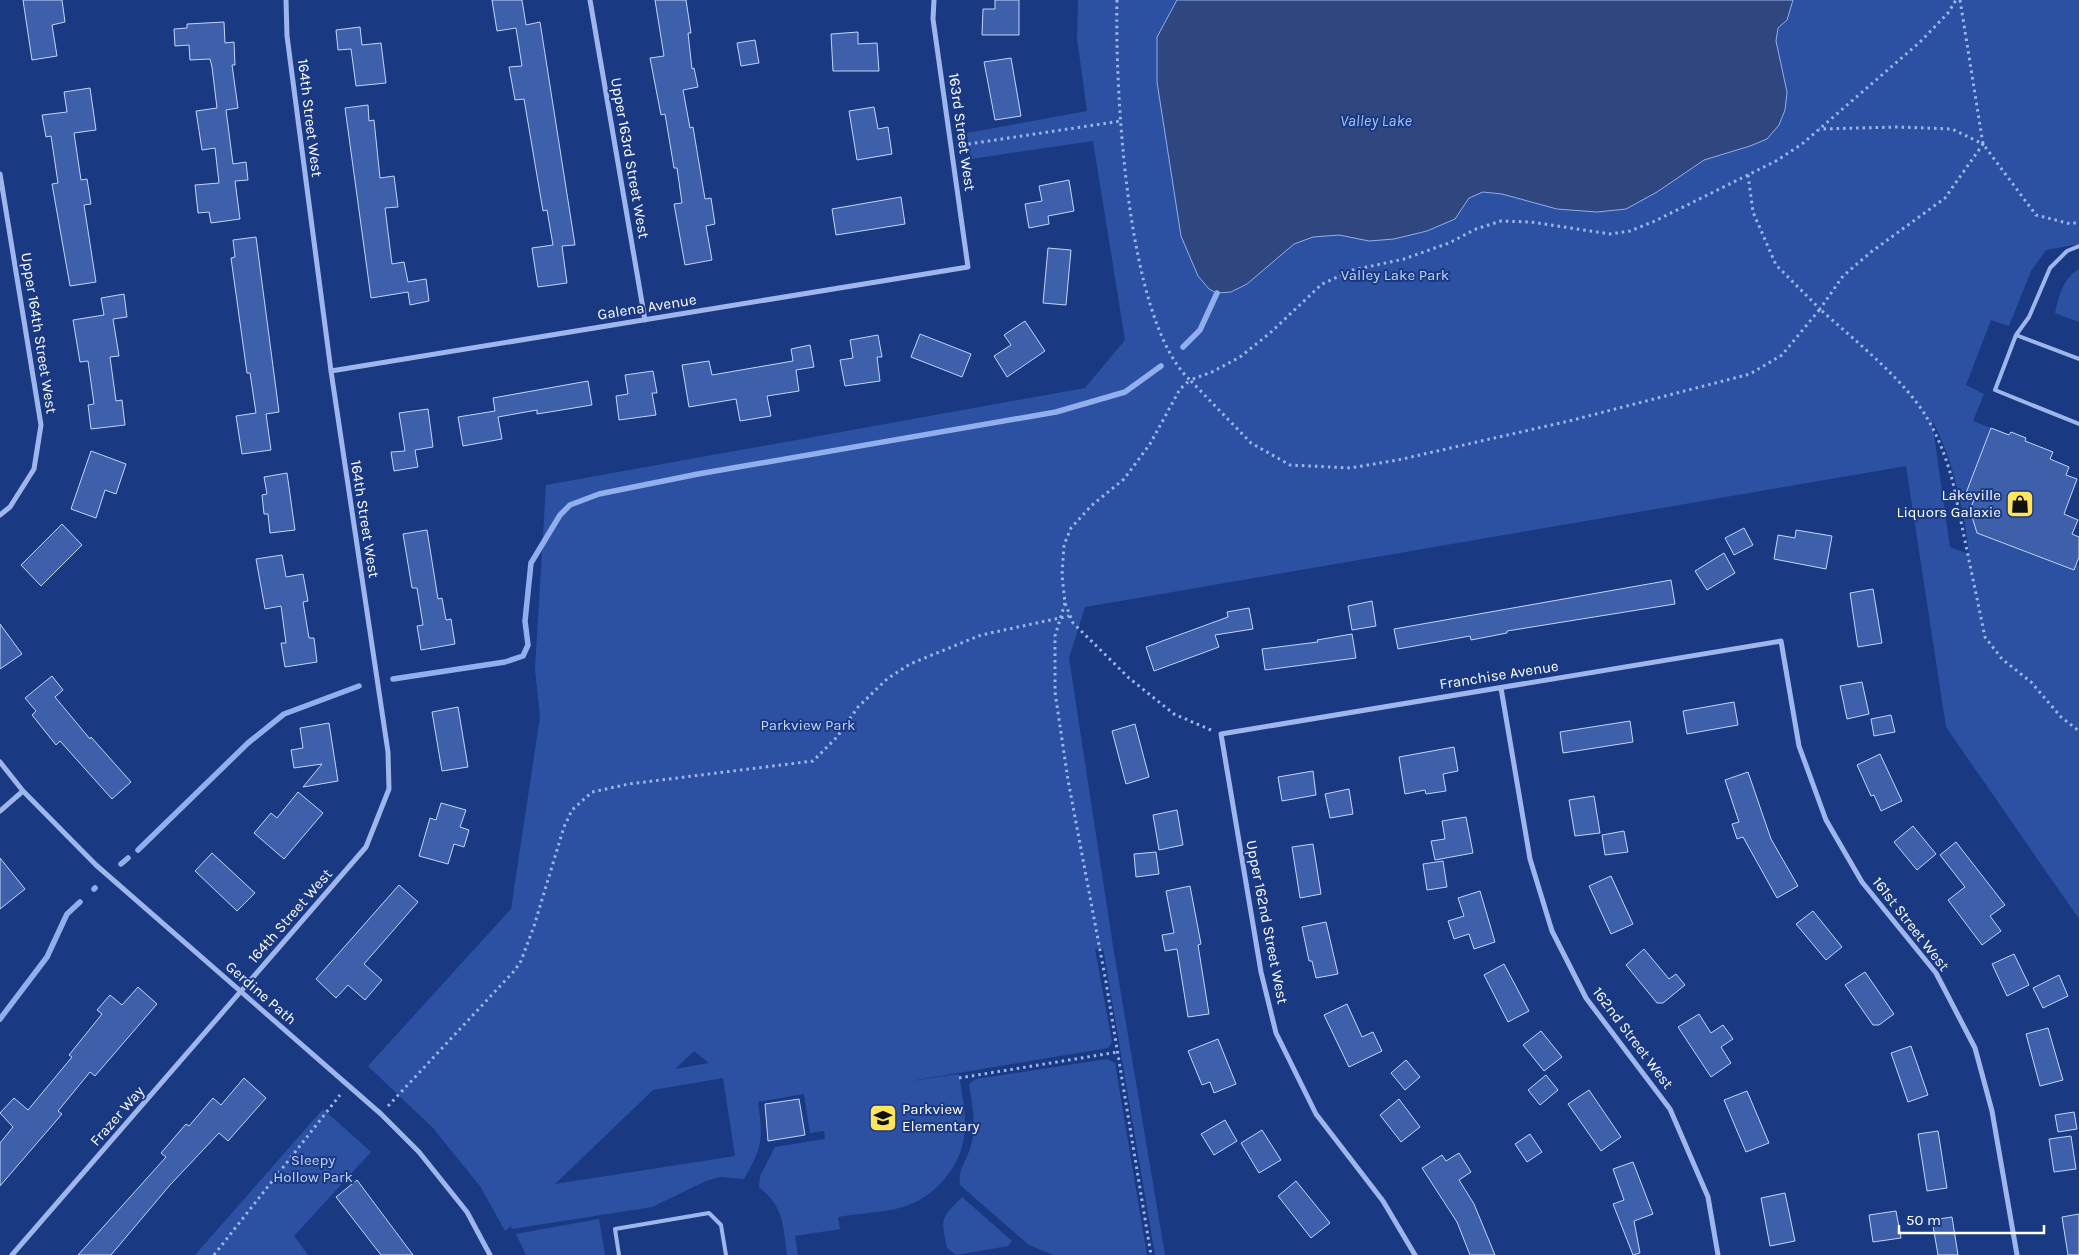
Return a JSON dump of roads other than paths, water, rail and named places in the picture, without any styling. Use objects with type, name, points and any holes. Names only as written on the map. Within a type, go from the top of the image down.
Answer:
[{"type":"street","name":"164th Street West","points":[[240,992],[366,847],[389,789],[388,752],[331,371],[287,36],[286,0]]},
{"type":"street","name":"Upper 163rd Street West","points":[[590,0],[645,320]]},
{"type":"street","name":"163rd Street West","points":[[934,0],[933,19],[968,267]]},
{"type":"street","name":"Upper 164th Street West","points":[[0,174],[41,425],[34,469],[10,507],[0,515]]},
{"type":"street","name":"Galena Avenue","points":[[331,371],[968,267]]},
{"type":"street","name":"Franchise Avenue","points":[[1221,734],[1781,641]]},
{"type":"street","name":"161st Street West","points":[[1781,641],[1799,746],[1826,820],[1862,882],[1936,973],[1975,1048],[1992,1111],[2017,1255]]},
{"type":"street","name":"162nd Street West","points":[[1501,688],[1530,858],[1552,931],[1586,998],[1670,1109],[1708,1197],[1718,1255]]},
{"type":"street","name":"Upper 162nd Street West","points":[[1221,734],[1261,972],[1276,1032],[1316,1114],[1383,1201],[1415,1255]]},
{"type":"street","name":"Gerdine Path","points":[[0,762],[23,791],[96,865],[381,1114],[419,1152],[467,1212],[490,1255]]},
{"type":"street","points":[[0,811],[23,791]]},
{"type":"street","name":"Frazer Way","points":[[12,1255],[240,992]]},
{"type":"lane","points":[[2079,246],[2067,251],[2050,268],[2029,317],[2016,335],[1995,390],[2079,424]]},
{"type":"lane","points":[[2016,335],[2079,359]]},
{"type":"lane","points":[[619,1255],[615,1229],[709,1213],[721,1225],[726,1255]]},
{"type":"water","name":"Valley Lake","points":[[1177,0],[1793,0],[1787,20],[1778,28],[1776,41],[1787,92],[1785,110],[1779,125],[1767,139],[1704,160],[1657,192],[1626,209],[1597,212],[1557,209],[1502,194],[1483,192],[1469,198],[1455,219],[1427,231],[1394,239],[1369,241],[1339,235],[1313,237],[1294,244],[1247,284],[1231,292],[1217,293],[1209,289],[1198,276],[1181,236],[1157,82],[1157,37]]},
{"type":"waterway","points":[[1183,347],[1200,330],[1217,293]]},
{"type":"waterway","points":[[393,679],[505,662],[523,656],[528,645],[525,621],[531,563],[560,515],[570,505],[599,494],[698,474],[1056,412],[1125,392],[1161,366]]},
{"type":"waterway","points":[[138,850],[248,743],[284,714],[359,686]]},
{"type":"waterway","points":[[121,864],[128,858]]},
{"type":"waterway","points":[[0,1019],[47,957],[67,914],[80,902]]},
{"type":"place","name":"Lakeville Liquors Galaxie","points":[[2020,504]]},
{"type":"place","name":"Parkview Elementary","points":[[883,1118]]},
{"type":"park label","name":"Valley Lake Park","points":[[1395,275]]},
{"type":"park label","name":"Parkview Park","points":[[808,725]]},
{"type":"park label","name":"Sleepy Hollow Park","points":[[313,1168]]}]
